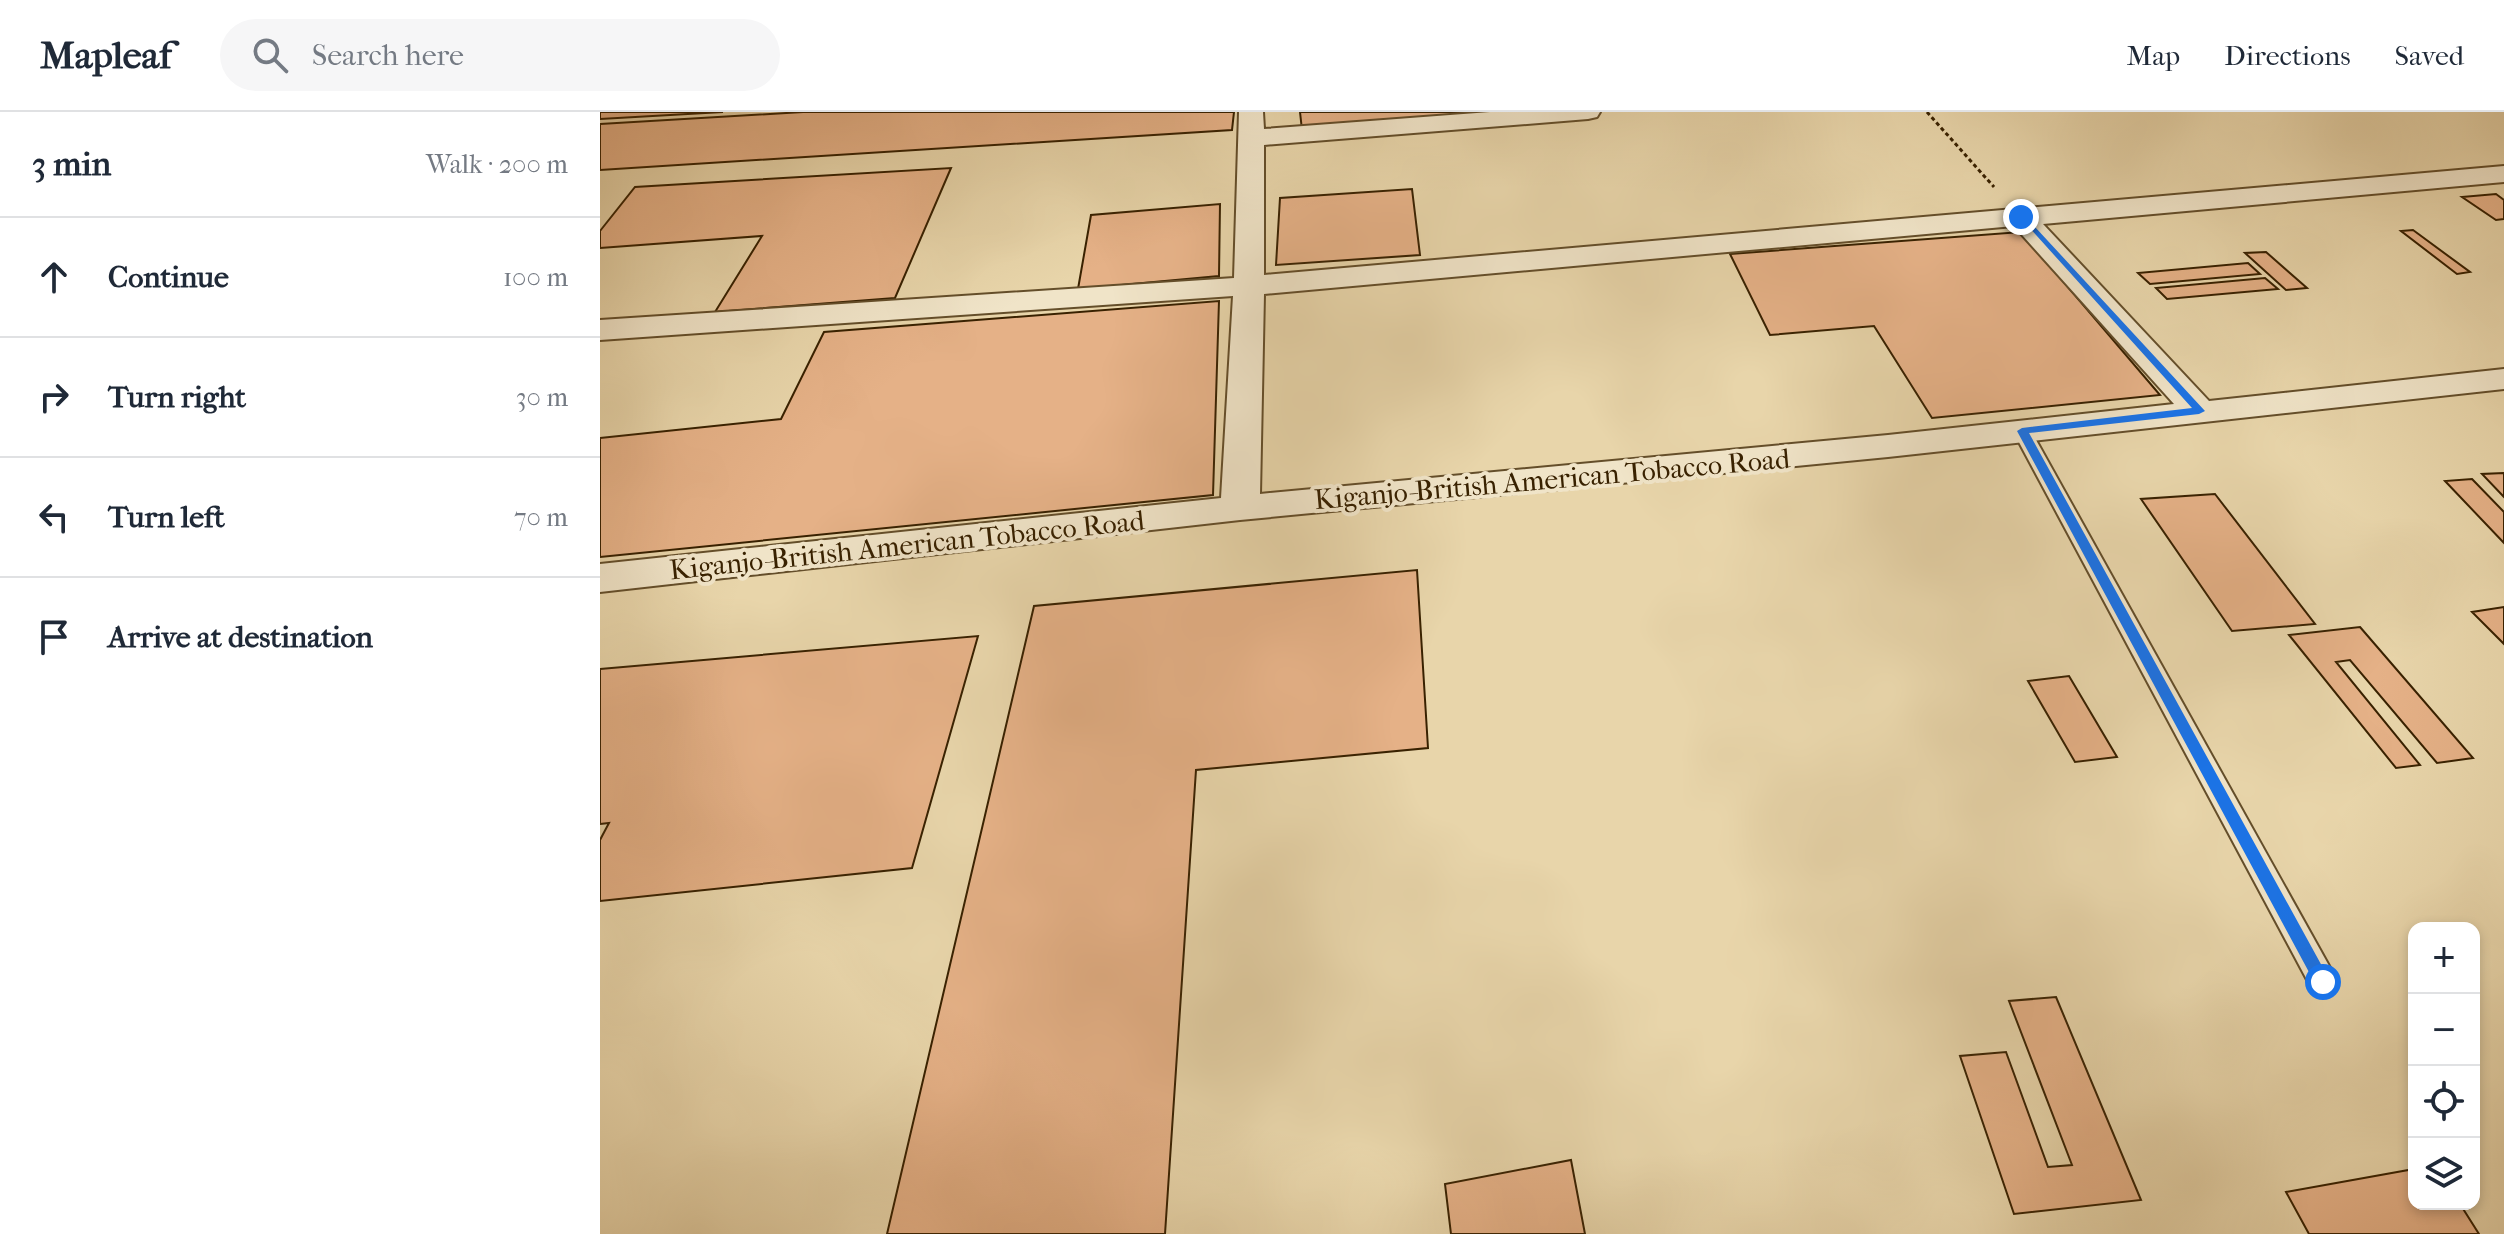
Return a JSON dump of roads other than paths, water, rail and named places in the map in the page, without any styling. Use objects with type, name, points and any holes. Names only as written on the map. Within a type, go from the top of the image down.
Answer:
[{"type":"street","points":[[1240,508],[1249,286],[1250,125],[1588,112]]},
{"type":"street","points":[[600,330],[1249,286],[2504,174]]},
{"type":"street","points":[[2021,217],[2199,411]]},
{"type":"street","name":"Kiganjo-British American Tobacco Road","points":[[600,578],[1240,508],[2022,431],[2504,379]]},
{"type":"lane","points":[[2022,431],[2323,982]]}]
